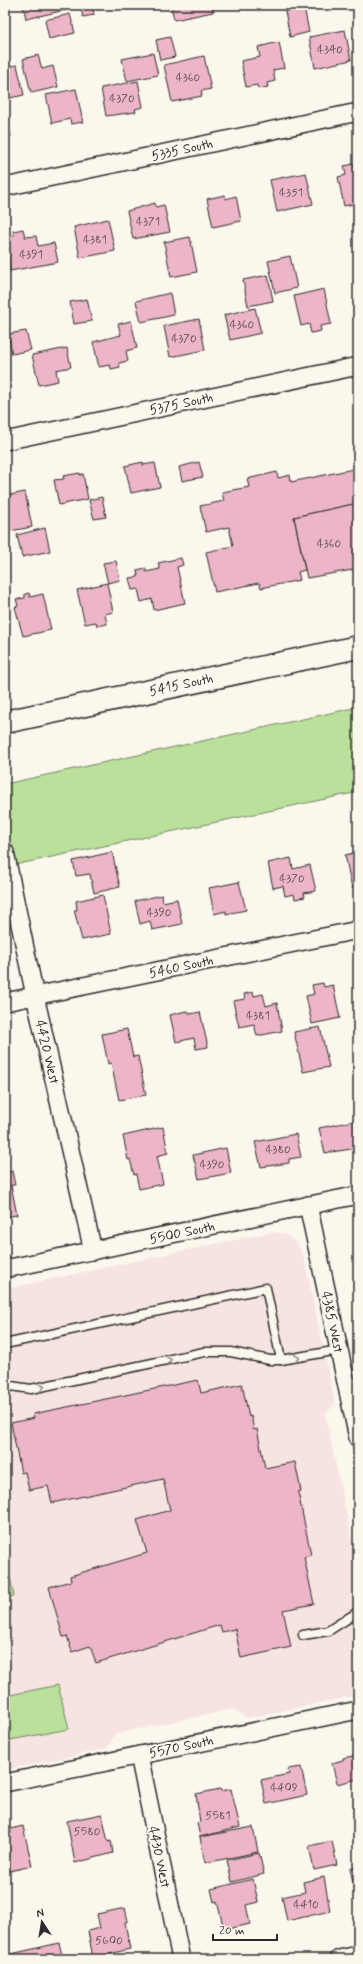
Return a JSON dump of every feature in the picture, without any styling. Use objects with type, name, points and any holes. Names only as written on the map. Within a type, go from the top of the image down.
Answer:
[{"type":"main road","name":"5415 South","points":[[5,722],[358,647]]},
{"type":"street","name":"5335 South","points":[[5,187],[358,112]]},
{"type":"street","name":"5375 South","points":[[5,440],[358,366]]},
{"type":"street","name":"4420 West","points":[[5,852],[35,996],[93,1251]]},
{"type":"street","name":"5460 South","points":[[5,1002],[358,930]]},
{"type":"street","name":"5500 South","points":[[5,1269],[358,1195]]},
{"type":"street","name":"4385 West","points":[[308,1205],[358,1438]]},
{"type":"street","name":"5570 South","points":[[5,1783],[358,1710]]},
{"type":"street","name":"4430 West","points":[[139,1755],[181,1959]]},
{"type":"street","points":[[340,1959],[358,1955]]},
{"type":"lane","points":[[5,1344],[266,1288],[282,1360]]},
{"type":"lane","points":[[5,1382],[11,1386],[30,1389],[218,1351],[270,1360],[282,1360],[339,1350]]},
{"type":"lane","points":[[304,1635],[328,1630],[358,1612]]},
{"type":"shaded area","points":[[272,1232],[284,1234],[296,1242],[304,1257],[335,1404],[325,1414],[358,1569],[358,1695],[247,1718],[233,1709],[115,1734],[106,1749],[5,1770],[5,1289]]},
{"type":"green space","points":[[358,707],[358,792],[5,867],[5,784]]},
{"type":"green space","points":[[5,1553],[14,1596],[5,1598]]},
{"type":"green space","points":[[58,1685],[69,1729],[5,1741],[5,1696]]},
{"type":"building","points":[[23,5],[69,5],[70,9],[26,19]]},
{"type":"building","points":[[80,5],[92,5],[94,15],[83,17]]},
{"type":"building","points":[[171,5],[212,5],[213,12],[174,20]]},
{"type":"building","points":[[304,7],[309,32],[290,37],[285,11]]},
{"type":"building","points":[[70,14],[75,33],[49,39],[45,20]]},
{"type":"building","points":[[345,30],[351,60],[315,68],[309,37]]},
{"type":"building","points":[[170,37],[175,57],[160,60],[156,40]]},
{"type":"building","points":[[279,42],[284,68],[273,70],[275,81],[267,83],[268,87],[258,89],[257,85],[246,87],[241,61],[260,57],[258,47]]},
{"type":"building","points":[[153,53],[158,75],[127,81],[122,59]]},
{"type":"building","points":[[38,55],[42,69],[53,66],[58,87],[31,93],[23,59]]},
{"type":"building","points":[[204,56],[211,89],[201,91],[202,96],[172,102],[164,65]]},
{"type":"building","points":[[17,65],[24,95],[5,99],[5,67]]},
{"type":"building","points":[[138,81],[143,107],[135,109],[136,112],[106,116],[101,88]]},
{"type":"building","points":[[76,89],[83,122],[71,124],[70,119],[52,123],[46,95]]},
{"type":"building","points":[[5,107],[11,137],[5,138]]},
{"type":"building","points":[[354,164],[355,168],[358,167],[358,203],[344,206],[338,177],[346,175],[344,166]]},
{"type":"building","points":[[306,173],[313,204],[277,212],[270,180]]},
{"type":"building","points":[[225,195],[226,199],[236,196],[241,221],[213,227],[207,199]]},
{"type":"building","points":[[155,203],[156,207],[164,205],[170,232],[133,239],[127,211]]},
{"type":"building","points":[[108,219],[115,251],[80,258],[74,227]]},
{"type":"building","points":[[23,229],[25,237],[36,236],[38,246],[54,243],[58,262],[10,271],[5,237],[14,235],[13,231]]},
{"type":"building","points":[[190,237],[197,272],[171,277],[164,242]]},
{"type":"building","points":[[290,256],[297,288],[275,293],[268,261]]},
{"type":"building","points":[[268,275],[273,301],[248,306],[243,280]]},
{"type":"building","points":[[324,289],[331,324],[320,326],[321,331],[311,333],[309,324],[301,326],[294,296]]},
{"type":"building","points":[[170,293],[174,315],[141,322],[136,301]]},
{"type":"building","points":[[87,299],[92,321],[74,324],[70,302]]},
{"type":"building","points":[[255,308],[261,333],[230,340],[224,315]]},
{"type":"building","points":[[199,319],[205,350],[170,357],[164,326]]},
{"type":"building","points":[[131,321],[137,348],[126,351],[128,361],[119,363],[120,367],[111,369],[110,365],[99,367],[93,342],[121,335],[118,324]]},
{"type":"building","points":[[26,331],[31,350],[12,354],[8,334]]},
{"type":"building","points":[[67,348],[71,367],[56,370],[58,381],[39,385],[32,355]]},
{"type":"building","points":[[143,462],[143,465],[155,463],[160,487],[131,493],[125,466]]},
{"type":"building","points":[[199,462],[203,477],[182,481],[179,467]]},
{"type":"building","points":[[358,468],[358,503],[294,517],[305,570],[298,572],[300,580],[261,588],[259,583],[215,592],[206,552],[233,546],[229,527],[206,532],[200,506],[224,501],[222,492],[249,487],[247,479],[277,472],[278,478],[290,475],[291,482]]},
{"type":"building","points":[[80,473],[80,475],[83,474],[88,499],[59,505],[54,480],[64,479],[63,476]]},
{"type":"building","points":[[25,492],[32,527],[5,532],[5,496]]},
{"type":"building","points":[[102,497],[106,517],[94,519],[89,500]]},
{"type":"building","points":[[358,503],[358,569],[307,578],[294,517]]},
{"type":"building","points":[[45,528],[50,551],[22,557],[17,535]]},
{"type":"building","points":[[181,558],[183,565],[177,567],[185,603],[154,610],[152,599],[141,602],[138,589],[132,590],[129,578],[138,577],[137,570],[146,568],[146,572],[160,569],[158,563]]},
{"type":"building","points":[[116,561],[120,580],[108,583],[103,563]]},
{"type":"building","points":[[107,583],[113,612],[105,614],[107,624],[97,626],[96,622],[85,624],[77,590]]},
{"type":"building","points":[[29,593],[30,597],[43,594],[51,630],[23,636],[15,607],[18,606],[16,599],[25,598],[25,594]]},
{"type":"building","points":[[112,852],[120,887],[94,893],[90,874],[76,876],[73,861]]},
{"type":"building","points":[[358,852],[358,887],[352,888],[345,855]]},
{"type":"building","points":[[291,858],[293,869],[310,865],[316,891],[304,893],[305,897],[295,899],[294,894],[285,896],[283,886],[273,888],[268,863]]},
{"type":"building","points":[[239,882],[246,910],[226,914],[226,911],[214,914],[209,888]]},
{"type":"building","points":[[103,895],[111,934],[82,940],[74,910],[77,910],[76,901]]},
{"type":"building","points":[[162,895],[163,902],[177,899],[182,924],[152,930],[150,921],[140,924],[135,901]]},
{"type":"building","points":[[323,983],[324,987],[333,985],[340,1018],[312,1024],[306,996],[314,994],[312,985]]},
{"type":"building","points":[[253,992],[254,996],[263,994],[266,1006],[277,1003],[282,1031],[257,1036],[254,1024],[239,1027],[233,1001],[245,999],[244,994]]},
{"type":"building","points":[[186,1011],[190,1014],[200,1012],[208,1047],[196,1049],[194,1038],[176,1042],[170,1015]]},
{"type":"building","points":[[320,1027],[329,1067],[303,1072],[294,1032]]},
{"type":"building","points":[[127,1029],[133,1057],[138,1056],[146,1095],[119,1100],[111,1063],[108,1064],[102,1034]]},
{"type":"building","points":[[358,1120],[358,1148],[325,1153],[319,1128]]},
{"type":"building","points":[[163,1127],[168,1153],[157,1156],[163,1184],[139,1189],[136,1174],[134,1175],[130,1159],[128,1160],[123,1136]]},
{"type":"building","points":[[296,1134],[301,1157],[289,1159],[289,1163],[261,1167],[255,1142]]},
{"type":"building","points":[[226,1148],[231,1173],[199,1179],[193,1155]]},
{"type":"building","points":[[12,1171],[15,1185],[11,1185],[17,1215],[5,1217],[5,1173]]},
{"type":"building","points":[[198,1380],[201,1393],[242,1384],[249,1417],[251,1416],[254,1430],[257,1429],[265,1468],[295,1462],[301,1491],[298,1492],[311,1555],[304,1557],[314,1604],[283,1610],[291,1647],[241,1658],[235,1629],[222,1632],[220,1625],[96,1663],[90,1646],[72,1652],[67,1636],[63,1637],[49,1587],[71,1581],[70,1576],[147,1553],[137,1520],[170,1510],[163,1479],[52,1503],[48,1486],[29,1490],[25,1472],[21,1473],[11,1423],[34,1418],[33,1414]]},
{"type":"building","points":[[358,1755],[358,1779],[337,1784],[332,1763],[343,1760],[343,1758]]},
{"type":"building","points":[[301,1767],[307,1795],[266,1804],[261,1780],[289,1774],[288,1769]]},
{"type":"building","points":[[220,1789],[221,1791],[231,1789],[240,1827],[200,1837],[197,1823],[200,1822],[196,1794]]},
{"type":"building","points":[[102,1814],[108,1842],[111,1841],[113,1853],[75,1863],[67,1821]]},
{"type":"building","points":[[23,1826],[32,1866],[5,1872],[5,1834],[11,1833],[10,1829]]},
{"type":"building","points":[[253,1827],[258,1852],[205,1863],[200,1837]]},
{"type":"building","points":[[332,1841],[337,1865],[314,1870],[309,1846]]},
{"type":"building","points":[[259,1853],[264,1874],[232,1882],[227,1860]]},
{"type":"building","points":[[358,1866],[358,1906],[350,1868]]},
{"type":"building","points":[[324,1877],[330,1911],[287,1921],[282,1897],[305,1892],[303,1882]]},
{"type":"building","points":[[253,1879],[258,1902],[246,1905],[250,1924],[224,1930],[217,1901],[214,1902],[211,1889]]},
{"type":"building","points":[[125,1908],[128,1921],[125,1922],[130,1949],[93,1958],[88,1931],[100,1928],[97,1914]]},
{"type":"building","points":[[59,1943],[63,1959],[8,1959],[7,1955]]}]
